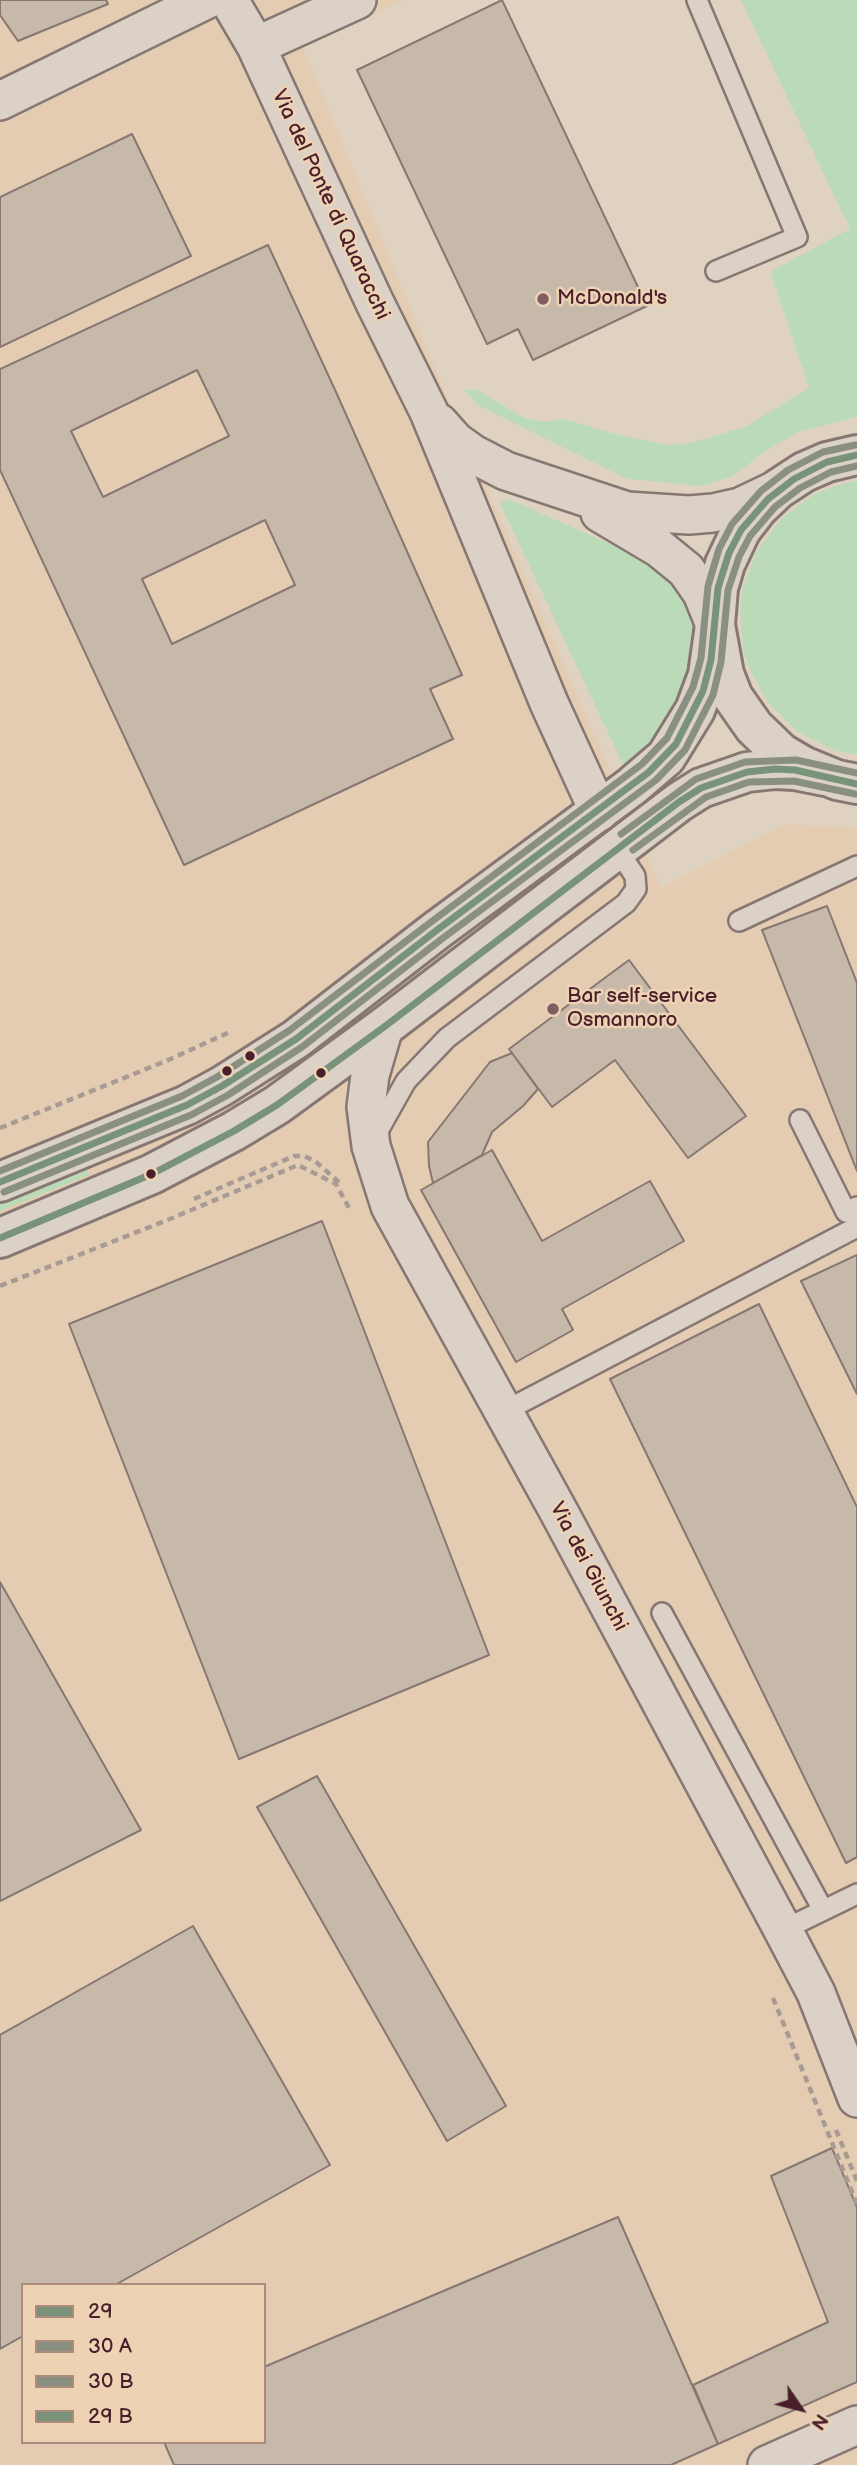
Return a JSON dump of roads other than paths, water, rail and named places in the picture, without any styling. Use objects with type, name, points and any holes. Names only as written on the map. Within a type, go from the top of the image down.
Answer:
[{"type":"main road","points":[[0,1182],[187,1105],[222,1086],[296,1039],[649,772],[676,744],[703,691],[711,660],[718,588],[729,552],[748,520],[778,489],[816,467],[857,455]]},
{"type":"main road","points":[[715,625],[724,674],[733,697],[747,718],[781,753],[803,766],[841,780]]},
{"type":"main road","points":[[0,1238],[152,1174],[234,1131],[318,1076],[701,788],[747,772],[775,769],[794,770],[841,780]]},
{"type":"street","points":[[0,101],[206,0]]},
{"type":"street","name":"Via del Ponte di Quaracchi","points":[[229,0],[256,46],[374,301],[429,412],[549,703],[599,811]]},
{"type":"street","points":[[256,46],[357,0]]},
{"type":"street","name":"Via del Ponte di Quaracchi","points":[[429,412],[455,441],[506,471],[627,511],[690,515],[740,507],[778,489]]},
{"type":"street","name":"Via del Ponte di Quaracchi","points":[[566,492],[674,559],[694,580],[709,607],[715,625]]},
{"type":"street","name":"Via dei Giunchi","points":[[384,1027],[370,1075],[366,1107],[371,1146],[390,1206],[566,1524],[816,1993],[844,2109]]},
{"type":"street","points":[[767,2465],[857,2425]]},
{"type":"lane","points":[[697,0],[797,237],[716,271]]},
{"type":"lane","points":[[371,1146],[406,1081],[447,1038],[626,903],[636,888],[635,876],[617,849]]},
{"type":"lane","points":[[739,921],[857,866]]},
{"type":"lane","points":[[800,1120],[846,1212],[857,1206]]},
{"type":"lane","points":[[503,1412],[857,1227]]},
{"type":"lane","points":[[663,1613],[823,1910]]},
{"type":"lane","points":[[783,1930],[857,1894]]},
{"type":"place","name":"McDonald's","points":[[543,299]]},
{"type":"place","name":"Bar self-service Osmannoro","points":[[553,1009]]}]
